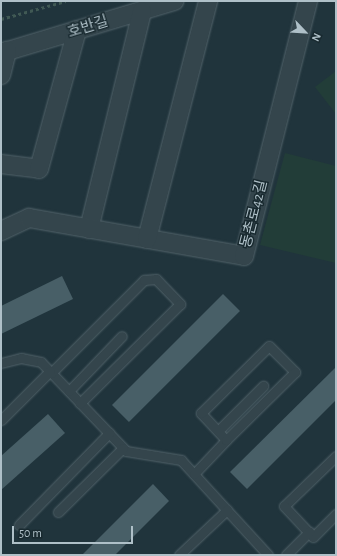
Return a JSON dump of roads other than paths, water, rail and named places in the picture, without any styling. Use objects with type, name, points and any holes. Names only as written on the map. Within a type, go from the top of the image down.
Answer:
[{"type":"street","name":"호반길","points":[[4,52],[174,1]]},
{"type":"street","points":[[147,239],[208,1]]},
{"type":"street","name":"동촌로42길","points":[[1,231],[29,218],[244,256],[308,1]]},
{"type":"street","points":[[89,229],[142,11]]},
{"type":"street","points":[[1,164],[39,169],[77,30]]},
{"type":"street","points":[[1,75],[4,52]]},
{"type":"lane","points":[[1,420],[144,280],[156,279],[180,304],[80,403]]},
{"type":"lane","points":[[69,391],[122,336]]},
{"type":"lane","points":[[194,474],[295,372],[269,346],[201,413],[226,440]]},
{"type":"lane","points":[[1,363],[21,358],[41,362],[126,451],[181,460],[268,555]]},
{"type":"lane","points":[[218,431],[263,386]]},
{"type":"lane","points":[[19,525],[109,433]]},
{"type":"lane","points":[[58,512],[123,448]]},
{"type":"lane","points":[[336,456],[284,506],[312,537],[336,514]]},
{"type":"lane","points":[[184,553],[227,510]]},
{"type":"lane","points":[[286,555],[308,532]]}]
